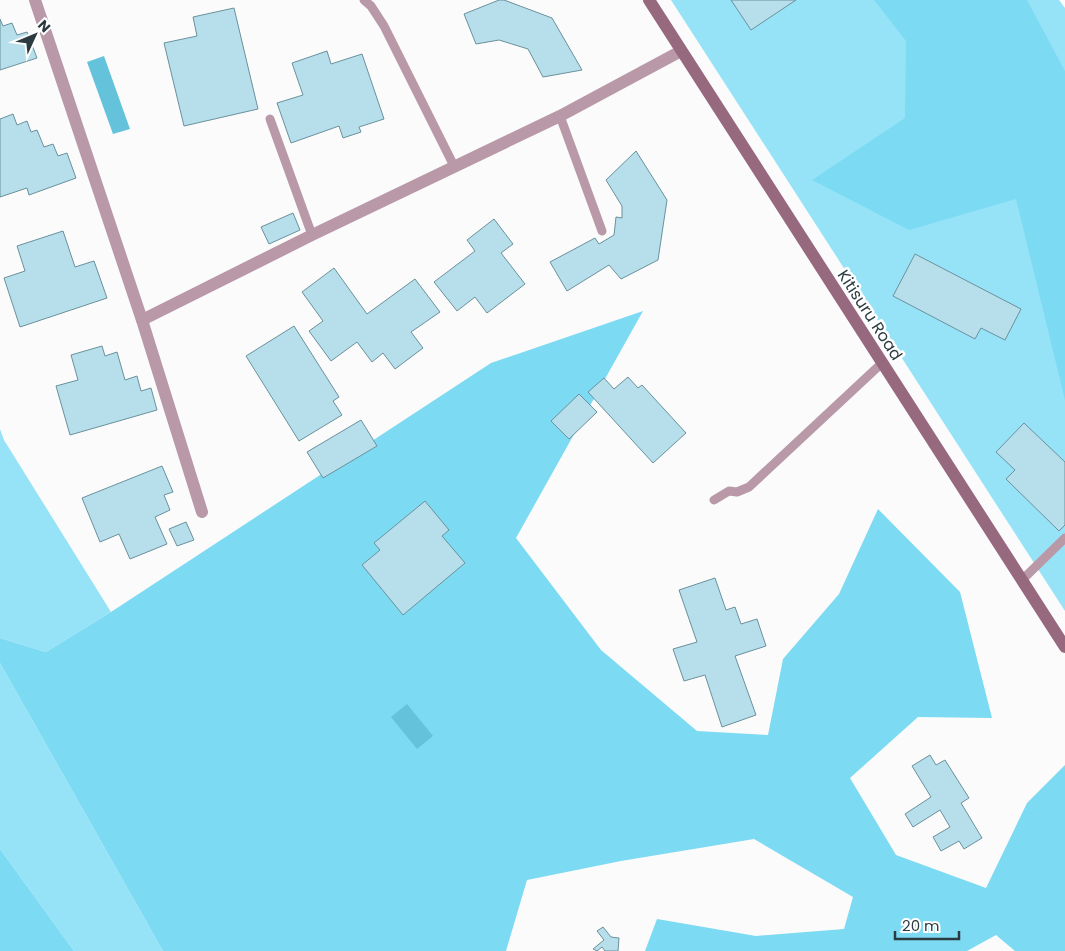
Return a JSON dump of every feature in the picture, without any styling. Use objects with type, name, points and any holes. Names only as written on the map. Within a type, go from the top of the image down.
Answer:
[{"type":"street","points":[[35,0],[142,320],[202,512]]},
{"type":"street","name":"Kitisuru Road","points":[[649,0],[1065,646]]},
{"type":"street","points":[[142,320],[312,235],[560,116],[681,51]]},
{"type":"lane","points":[[364,0],[371,6],[384,26],[454,166]]},
{"type":"lane","points":[[560,116],[602,231]]},
{"type":"lane","points":[[270,119],[312,235]]},
{"type":"lane","points":[[714,500],[729,492],[737,492],[749,487],[882,362]]},
{"type":"lane","points":[[1022,580],[1065,538]]},
{"type":"shaded area","points":[[671,0],[1059,0],[1065,8],[1065,611]]},
{"type":"shaded area","points":[[874,0],[1027,0],[1065,71],[1065,400],[1016,199],[909,230],[812,180],[905,118],[906,41]]},
{"type":"shaded area","points":[[104,56],[130,129],[113,134],[87,62]]},
{"type":"shaded area","points":[[643,311],[516,538],[601,650],[697,731],[768,735],[783,659],[839,594],[878,509],[960,592],[992,718],[918,717],[850,778],[896,855],[986,888],[1027,803],[1065,765],[1065,951],[1015,951],[996,935],[967,951],[645,951],[657,919],[756,936],[844,929],[853,897],[754,839],[621,861],[527,880],[506,951],[163,951],[0,663],[0,638],[46,652],[111,612],[491,363]]},
{"type":"shaded area","points":[[0,429],[4,440],[111,612],[46,652],[0,638]]},
{"type":"shaded area","points":[[0,663],[163,951],[74,951],[0,849]]},
{"type":"shaded area","points":[[407,704],[433,736],[417,749],[391,717]]},
{"type":"shaded area","points":[[0,849],[74,951],[0,951]]},
{"type":"building","points":[[499,0],[504,0],[552,18],[582,70],[543,77],[528,49],[499,40],[476,44],[464,14]]},
{"type":"building","points":[[731,0],[796,0],[751,30]]},
{"type":"building","points":[[234,8],[258,109],[184,126],[164,43],[197,36],[193,17]]},
{"type":"building","points":[[0,19],[3,26],[12,23],[17,35],[27,32],[37,58],[0,70]]},
{"type":"building","points":[[327,51],[331,64],[362,54],[384,119],[359,127],[361,132],[343,138],[339,126],[291,143],[277,103],[303,95],[292,63]]},
{"type":"building","points":[[13,114],[17,125],[27,121],[31,132],[37,130],[44,147],[53,144],[58,156],[67,153],[76,178],[29,195],[27,188],[0,197],[0,119]]},
{"type":"building","points":[[636,151],[667,200],[658,260],[621,279],[609,265],[567,291],[550,262],[595,238],[599,244],[614,235],[616,217],[622,218],[622,206],[606,180]]},
{"type":"building","points":[[293,213],[300,230],[269,244],[261,227]]},
{"type":"building","points":[[494,219],[513,244],[501,253],[525,284],[487,313],[475,297],[457,311],[434,282],[475,251],[467,240]]},
{"type":"building","points":[[63,231],[75,267],[94,261],[107,298],[20,327],[4,278],[25,271],[17,246]]},
{"type":"building","points":[[915,254],[1021,309],[1005,340],[981,328],[975,339],[893,296]]},
{"type":"building","points":[[334,268],[367,314],[415,279],[440,312],[411,332],[423,348],[395,369],[383,353],[372,362],[357,342],[331,361],[309,331],[323,321],[302,292]]},
{"type":"building","points":[[294,326],[339,397],[333,401],[342,415],[299,441],[246,356]]},
{"type":"building","points":[[102,346],[105,356],[117,352],[125,380],[137,376],[141,391],[151,388],[157,410],[70,435],[56,386],[78,380],[71,355]]},
{"type":"building","points":[[628,377],[638,388],[642,385],[686,433],[653,463],[588,392],[604,378],[614,389]]},
{"type":"building","points":[[579,394],[597,412],[569,439],[551,421]]},
{"type":"building","points":[[361,420],[377,446],[323,478],[307,452]]},
{"type":"building","points":[[1024,423],[1065,462],[1065,525],[1059,531],[1006,479],[1015,470],[996,452]]},
{"type":"building","points":[[162,466],[173,492],[164,495],[170,510],[155,517],[167,544],[130,559],[119,534],[100,542],[82,498]]},
{"type":"building","points":[[425,501],[449,530],[442,536],[465,563],[403,615],[362,565],[380,550],[374,543]]},
{"type":"building","points":[[186,522],[194,540],[177,546],[169,529]]},
{"type":"building","points":[[715,578],[726,610],[735,607],[741,624],[757,619],[766,646],[735,656],[756,715],[722,727],[705,675],[684,681],[673,649],[697,642],[679,590]]},
{"type":"building","points":[[930,755],[936,765],[945,760],[969,798],[961,803],[982,838],[964,849],[959,841],[941,851],[933,837],[950,827],[940,810],[913,827],[905,814],[931,797],[912,766]]},
{"type":"building","points":[[603,927],[611,937],[619,938],[618,951],[605,951],[602,947],[597,951],[593,949],[604,940],[597,931]]}]
